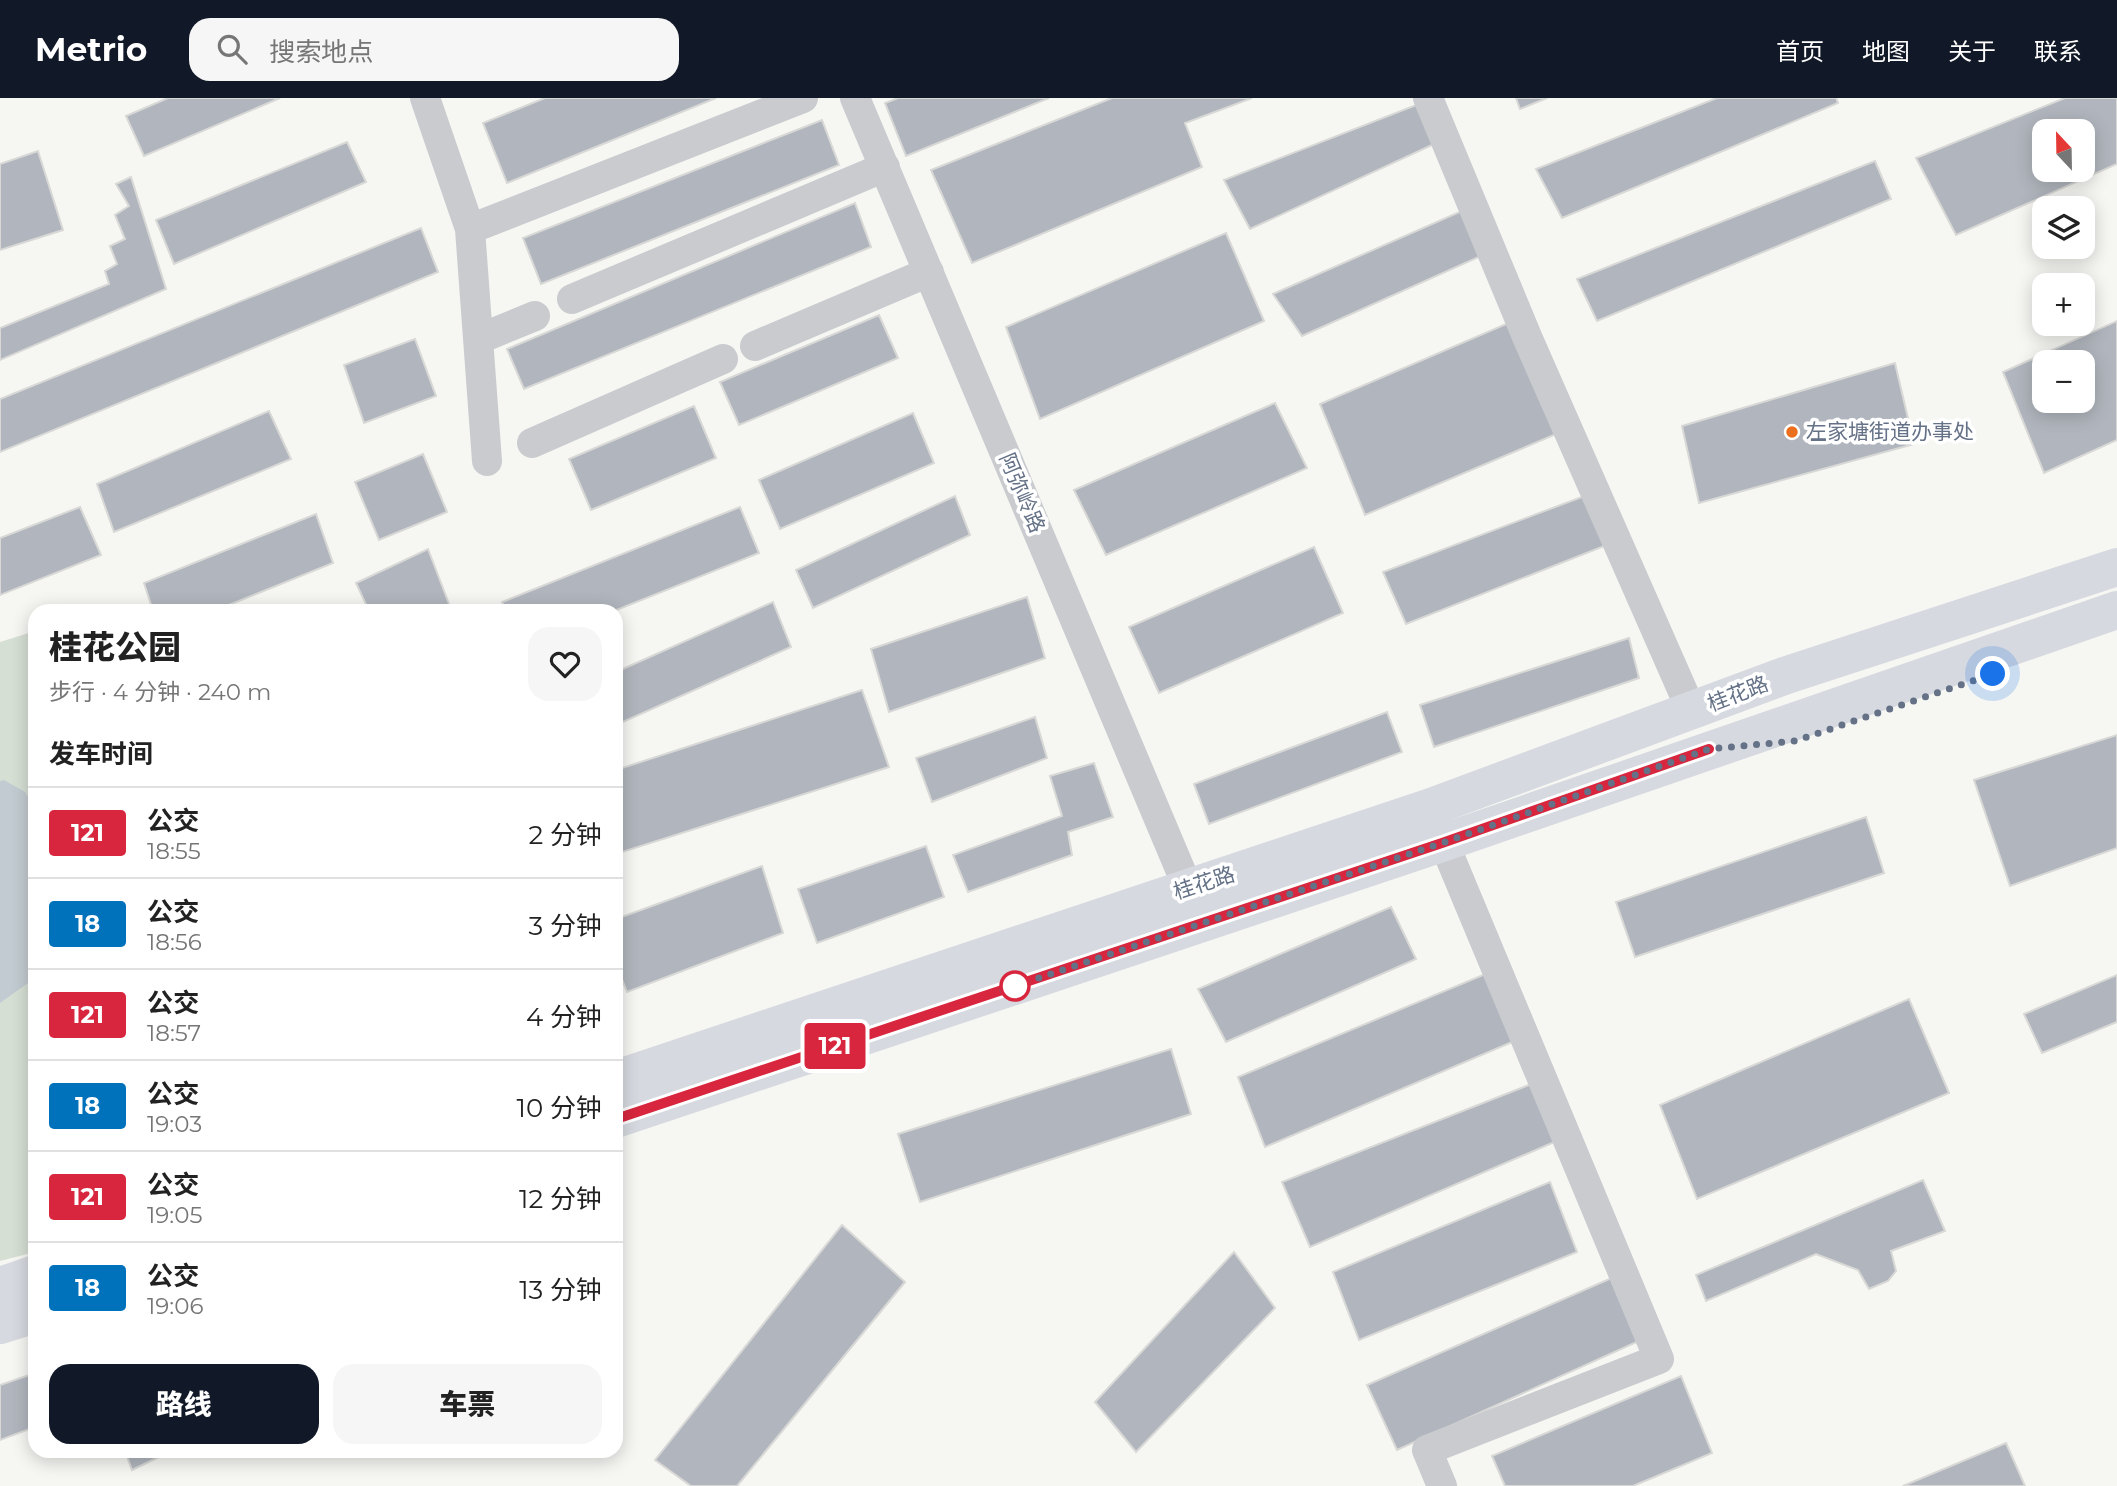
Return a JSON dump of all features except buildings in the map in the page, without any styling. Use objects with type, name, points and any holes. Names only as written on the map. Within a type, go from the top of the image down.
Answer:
[{"type":"main road","points":[[1692,712],[1768,665],[2117,546]]},
{"type":"main road","name":"桂花路","points":[[623,1077],[1431,807],[1787,675],[2117,567]]},
{"type":"main road","points":[[1709,749],[2117,610]]},
{"type":"main road","points":[[1709,749],[1795,741],[2117,632]]},
{"type":"main road","name":"桂花路","points":[[623,1117],[1442,843],[1709,749]]},
{"type":"main road","points":[[0,1286],[28,1276]]},
{"type":"main road","points":[[0,1325],[28,1316]]},
{"type":"street","points":[[425,98],[470,229],[486,461]]},
{"type":"street","points":[[470,229],[803,98]]},
{"type":"street","name":"阿弥岭路","points":[[855,98],[1188,888]]},
{"type":"street","points":[[1428,98],[1524,328],[1692,712]]},
{"type":"street","points":[[572,299],[885,167]]},
{"type":"street","points":[[755,346],[929,272]]},
{"type":"street","points":[[479,339],[535,316]]},
{"type":"street","points":[[532,443],[723,359]]},
{"type":"street","points":[[1431,807],[1442,843],[1659,1359],[1427,1450],[1443,1486]]},
{"type":"shaded area","points":[[28,633],[28,1254],[0,1261],[0,642]]},
{"type":"shaded area","points":[[4,780],[25,792],[28,797],[28,983],[0,1003],[0,781]]},
{"type":"bus line","name":"121","points":[[623,1117],[1442,843],[1709,749]]},
{"type":"place","name":"左家塘街道办事处","points":[[1792,432]]},
{"type":"route","points":[[1015,986],[1003,990],[1442,843],[1709,749],[1795,741],[1993,674]]}]
